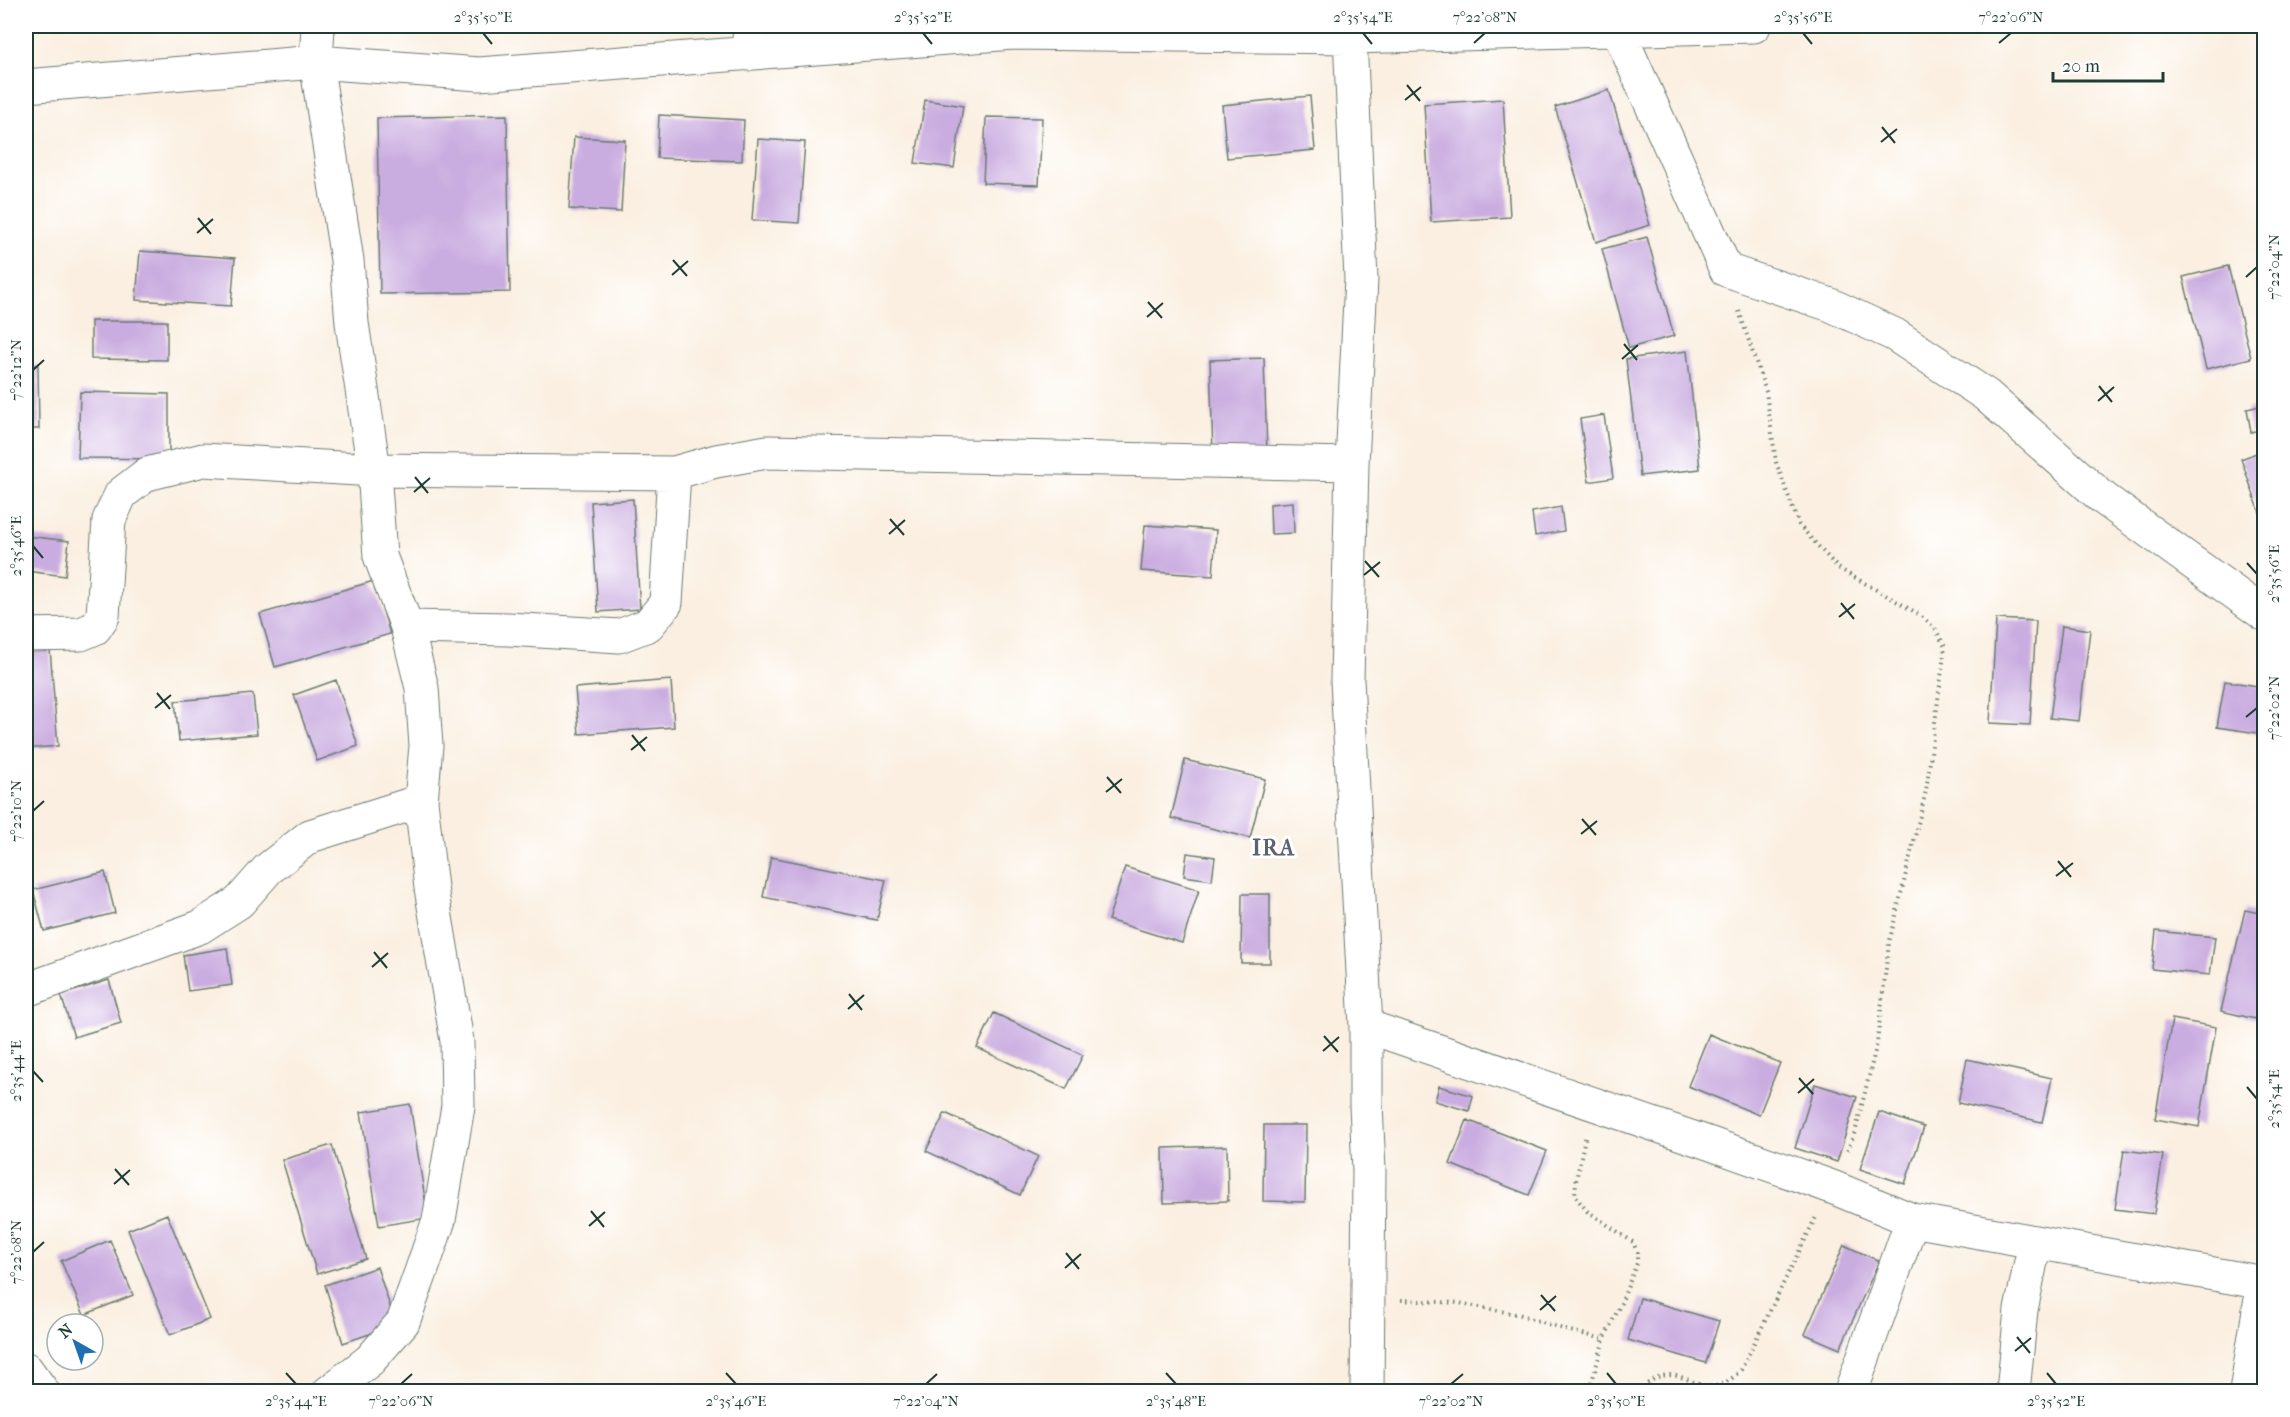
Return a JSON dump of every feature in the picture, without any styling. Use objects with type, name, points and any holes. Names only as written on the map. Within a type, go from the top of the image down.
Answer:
[{"type":"street","points":[[318,26],[316,62],[347,260],[352,323],[374,470],[380,556],[407,627],[422,688],[426,746],[421,801],[431,888],[457,1041],[458,1106],[439,1220],[403,1322],[370,1360],[328,1392]]},
{"type":"street","points":[[26,86],[316,62],[480,74],[749,40],[1013,33],[1754,26]]},
{"type":"street","points":[[1617,28],[1726,270],[1831,304],[1895,335],[1986,395],[2103,498],[2265,614]]},
{"type":"street","points":[[1349,31],[1361,279],[1352,464],[1347,680],[1366,1026],[1369,1171],[1367,1392]]},
{"type":"street","points":[[26,634],[81,634],[95,628],[103,616],[108,520],[121,495],[147,474],[203,459],[374,470],[674,474],[716,461],[767,452],[1352,464]]},
{"type":"street","points":[[407,627],[508,629],[619,636],[648,625],[666,603],[674,474]]},
{"type":"street","points":[[26,990],[200,927],[239,902],[267,869],[310,836],[421,801]]},
{"type":"street","points":[[1366,1026],[1592,1102],[1832,1187],[1912,1220],[2265,1283]]},
{"type":"street","points":[[1851,1392],[1912,1220]]},
{"type":"street","points":[[2013,1392],[2022,1310],[2035,1242]]},
{"type":"street","points":[[2246,1392],[2260,1304],[2265,1293]]},
{"type":"street","points":[[26,1369],[43,1392]]},
{"type":"path","points":[[1639,1392],[1657,1377],[1670,1375],[1714,1387],[1729,1382],[1741,1370],[1790,1266],[1832,1187],[1856,1129],[1877,1043],[1889,943],[1926,791],[1945,647],[1935,628],[1917,614],[1838,568],[1799,525],[1776,462],[1766,392],[1726,270]]},
{"type":"path","points":[[1589,1392],[1604,1338],[1637,1263],[1637,1252],[1633,1242],[1587,1211],[1575,1196],[1592,1102]]},
{"type":"path","points":[[1368,1299],[1459,1303],[1521,1315],[1566,1330],[1604,1338]]},
{"type":"building","points":[[1609,90],[1650,225],[1596,242],[1555,107]]},
{"type":"building","points":[[1310,96],[1315,150],[1227,158],[1222,105]]},
{"type":"building","points":[[1503,99],[1510,217],[1431,222],[1424,104]]},
{"type":"building","points":[[925,100],[963,106],[954,168],[915,163]]},
{"type":"building","points":[[507,115],[510,292],[380,294],[377,118]]},
{"type":"building","points":[[659,115],[744,120],[742,161],[657,158]]},
{"type":"building","points":[[986,117],[1042,118],[1039,185],[983,183]]},
{"type":"building","points":[[574,137],[625,140],[621,212],[569,209]]},
{"type":"building","points":[[758,139],[805,142],[799,223],[752,220]]},
{"type":"building","points":[[1647,237],[1674,336],[1629,348],[1602,249]]},
{"type":"building","points":[[140,251],[235,258],[231,306],[136,300]]},
{"type":"building","points":[[2228,266],[2251,358],[2206,369],[2183,277]]},
{"type":"building","points":[[91,321],[167,321],[167,360],[91,359]]},
{"type":"building","points":[[1687,351],[1700,469],[1640,476],[1626,359]]},
{"type":"building","points":[[1264,358],[1267,452],[1213,454],[1210,360]]},
{"type":"building","points":[[38,365],[39,429],[26,429],[26,366]]},
{"type":"building","points":[[80,392],[169,394],[169,459],[78,458]]},
{"type":"building","points":[[2264,405],[2264,429],[2251,432],[2247,409]]},
{"type":"building","points":[[1604,415],[1613,478],[1589,482],[1580,419]]},
{"type":"building","points":[[2264,450],[2264,524],[2241,459]]},
{"type":"building","points":[[633,499],[640,609],[598,612],[591,502]]},
{"type":"building","points":[[1293,502],[1294,533],[1271,534],[1270,504]]},
{"type":"building","points":[[1561,507],[1564,531],[1535,536],[1532,512]]},
{"type":"building","points":[[1145,525],[1216,530],[1213,576],[1141,571]]},
{"type":"building","points":[[26,536],[69,541],[65,576],[26,571]]},
{"type":"building","points":[[374,581],[390,634],[275,667],[260,614]]},
{"type":"building","points":[[1996,619],[2036,621],[2030,725],[1990,723]]},
{"type":"building","points":[[2062,626],[2090,630],[2079,721],[2050,718]]},
{"type":"building","points":[[50,649],[58,746],[26,749],[26,651]]},
{"type":"building","points":[[336,680],[358,746],[317,761],[294,695]]},
{"type":"building","points":[[671,680],[674,727],[579,734],[575,688]]},
{"type":"building","points":[[2225,681],[2264,687],[2264,734],[2217,727]]},
{"type":"building","points":[[253,694],[257,734],[179,741],[175,701]]},
{"type":"building","points":[[1185,760],[1265,779],[1250,838],[1171,818]]},
{"type":"building","points":[[1187,853],[1215,857],[1212,880],[1184,876]]},
{"type":"building","points":[[771,857],[886,880],[877,920],[763,897]]},
{"type":"building","points":[[1125,867],[1199,890],[1182,943],[1108,920]]},
{"type":"building","points":[[105,872],[115,913],[44,931],[33,890]]},
{"type":"building","points":[[1242,894],[1270,894],[1270,963],[1241,963]]},
{"type":"building","points":[[2245,910],[2264,914],[2264,1021],[2221,1011]]},
{"type":"building","points":[[2156,931],[2215,937],[2210,975],[2152,969]]},
{"type":"building","points":[[227,948],[232,985],[188,991],[183,955]]},
{"type":"building","points":[[109,980],[121,1023],[74,1037],[61,995]]},
{"type":"building","points":[[994,1013],[1083,1055],[1066,1089],[977,1048]]},
{"type":"building","points":[[2172,1019],[2216,1027],[2199,1127],[2155,1119]]},
{"type":"building","points":[[1709,1034],[1780,1063],[1759,1115],[1688,1086]]},
{"type":"building","points":[[1967,1059],[2052,1078],[2042,1122],[1958,1103]]},
{"type":"building","points":[[1815,1084],[1857,1097],[1837,1162],[1795,1148]]},
{"type":"building","points":[[1439,1086],[1473,1096],[1469,1111],[1435,1101]]},
{"type":"building","points":[[410,1104],[428,1218],[379,1226],[361,1112]]},
{"type":"building","points":[[1879,1112],[1924,1127],[1905,1184],[1860,1169]]},
{"type":"building","points":[[945,1113],[1038,1156],[1020,1195],[926,1151]]},
{"type":"building","points":[[1467,1120],[1547,1151],[1529,1195],[1450,1164]]},
{"type":"building","points":[[1264,1125],[1306,1125],[1305,1202],[1263,1201]]},
{"type":"building","points":[[332,1145],[366,1259],[317,1274],[282,1160]]},
{"type":"building","points":[[1227,1146],[1228,1201],[1164,1203],[1163,1148]]},
{"type":"building","points":[[2124,1150],[2163,1155],[2154,1214],[2115,1209]]},
{"type":"building","points":[[167,1214],[210,1319],[170,1335],[128,1230]]},
{"type":"building","points":[[110,1240],[133,1295],[91,1312],[83,1312],[61,1261]]},
{"type":"building","points":[[1844,1245],[1879,1261],[1840,1349],[1805,1334]]},
{"type":"building","points":[[377,1267],[396,1325],[343,1343],[325,1285]]},
{"type":"building","points":[[1640,1298],[1719,1321],[1706,1363],[1628,1340]]},
{"type":"district","name":"IRA","points":[[1274,848]]}]
